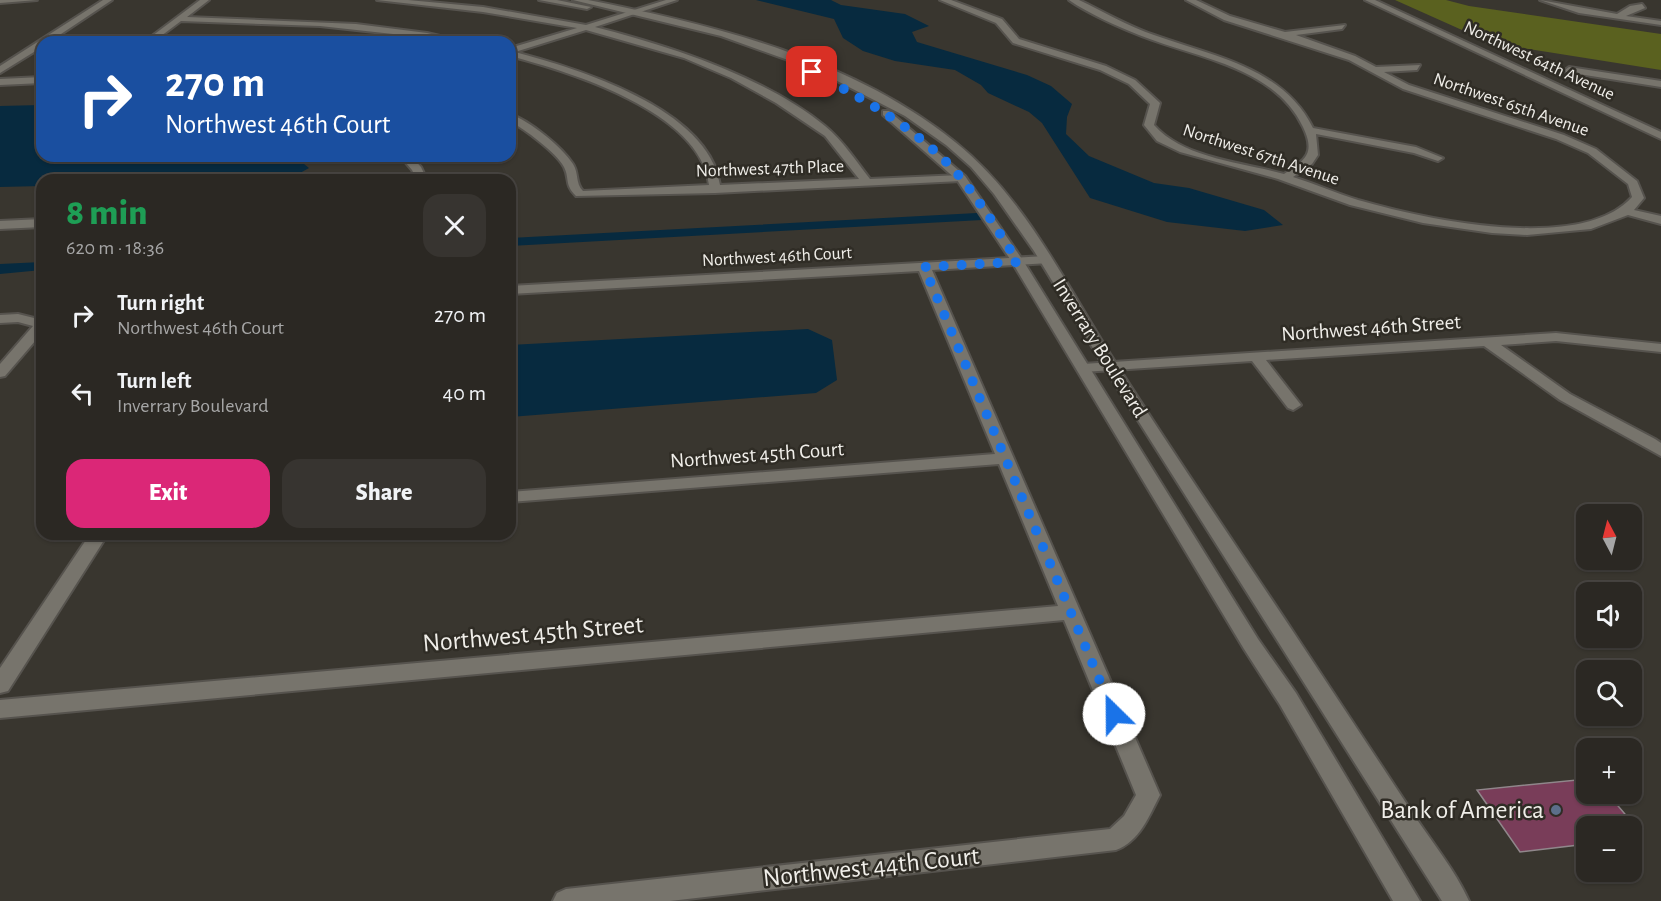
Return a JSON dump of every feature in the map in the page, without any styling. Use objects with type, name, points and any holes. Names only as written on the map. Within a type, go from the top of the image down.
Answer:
[{"type":"street","points":[[0,7],[12,0]]},
{"type":"street","points":[[0,1],[33,0]]},
{"type":"street","points":[[54,36],[108,0]]},
{"type":"street","points":[[156,36],[205,0]]},
{"type":"street","points":[[381,0],[510,13],[584,28],[682,54],[760,90],[810,120],[834,140],[867,183]]},
{"type":"street","name":"Inverrary Boulevard","points":[[543,0],[627,15],[702,33],[812,72],[879,107],[961,178],[1018,262],[1199,555],[1407,901]]},
{"type":"street","name":"Inverrary Boulevard","points":[[577,0],[638,11],[710,29],[818,67],[889,104],[950,144],[988,179],[1046,260],[1111,367],[1456,901]]},
{"type":"street","points":[[516,50],[673,0]]},
{"type":"street","name":"Northwest 67th Avenue","points":[[945,0],[999,21],[1016,41],[1104,68],[1132,82],[1155,103],[1149,125],[1161,139],[1179,148],[1285,178],[1379,210],[1480,229],[1562,229],[1595,224],[1621,216],[1625,210]]},
{"type":"street","points":[[1073,0],[1128,28],[1243,69],[1287,98],[1301,112],[1310,130],[1314,151],[1311,158],[1285,178]]},
{"type":"street","name":"Northwest 65th Avenue","points":[[1190,0],[1227,18],[1286,34],[1352,58],[1406,87],[1560,137],[1592,151],[1633,183],[1638,198],[1625,210]]},
{"type":"street","name":"Northwest 64th Avenue","points":[[1369,0],[1661,136]]},
{"type":"street","points":[[1544,0],[1579,11],[1661,23]]},
{"type":"street","points":[[1618,17],[1633,8],[1642,6]]},
{"type":"street","points":[[178,19],[325,24],[427,36]]},
{"type":"street","name":"Northwest 65th Avenue","points":[[1286,34],[1341,27]]},
{"type":"street","points":[[0,70],[36,47]]},
{"type":"street","points":[[516,54],[582,75],[621,92],[663,116],[692,139],[710,163],[716,190]]},
{"type":"street","name":"Northwest 65th Avenue","points":[[1374,70],[1417,67]]},
{"type":"street","points":[[1569,70],[1661,84]]},
{"type":"street","points":[[0,82],[36,81]]},
{"type":"street","name":"Northwest 47th Place","points":[[516,120],[533,130],[569,166],[573,187],[580,194],[961,178]]},
{"type":"street","points":[[1310,130],[1416,150],[1438,158]]},
{"type":"street","points":[[411,162],[419,174]]},
{"type":"street","points":[[1625,210],[1661,220]]},
{"type":"street","points":[[0,225],[36,223]]},
{"type":"street","name":"Northwest 46th Court","points":[[516,290],[1046,260]]},
{"type":"street","points":[[924,267],[1071,612]]},
{"type":"street","points":[[0,319],[36,321]]},
{"type":"street","points":[[0,373],[36,334]]},
{"type":"street","name":"Northwest 46th Street","points":[[1083,368],[1556,337],[1661,348]]},
{"type":"street","points":[[1488,342],[1565,397],[1649,442],[1661,451]]},
{"type":"street","points":[[1256,357],[1293,405]]},
{"type":"street","name":"Northwest 45th Court","points":[[516,497],[1007,458]]},
{"type":"street","points":[[0,685],[95,540]]},
{"type":"street","points":[[1199,555],[1231,552]]},
{"type":"street","name":"Northwest 45th Street","points":[[0,709],[1071,612]]},
{"type":"street","name":"Northwest 44th Court","points":[[566,901],[1116,839],[1133,823],[1148,795],[1071,612]]},
{"type":"green space","points":[[1395,0],[1446,0],[1469,6],[1661,34],[1661,70],[1491,43]]},
{"type":"water","points":[[756,0],[831,0],[841,5],[905,14],[929,26],[912,32],[917,42],[1027,75],[1051,86],[1072,104],[1067,117],[1066,134],[1089,156],[1154,183],[1189,188],[1264,210],[1283,225],[1245,231],[1167,222],[1090,198],[1042,123],[1029,112],[988,93],[981,85],[955,70],[895,61],[863,51],[843,38],[834,19]]},
{"type":"water","points":[[36,105],[36,162],[302,162],[309,168],[300,173],[280,174],[36,174],[36,186],[0,187],[0,106]]},
{"type":"water","points":[[808,329],[832,340],[837,380],[816,393],[516,417],[516,345]]},
{"type":"building","name":"Bank of America","points":[[1576,780],[1576,804],[1616,804],[1627,816],[1576,816],[1576,845],[1520,852],[1477,790]]},
{"type":"waterway","points":[[516,242],[977,217]]},
{"type":"waterway","points":[[0,269],[36,266]]},
{"type":"place","name":"Bank of America","points":[[1556,810]]},
{"type":"route","points":[[812,72],[879,107],[930,149],[961,178],[1018,262],[924,267],[1114,714]]}]
